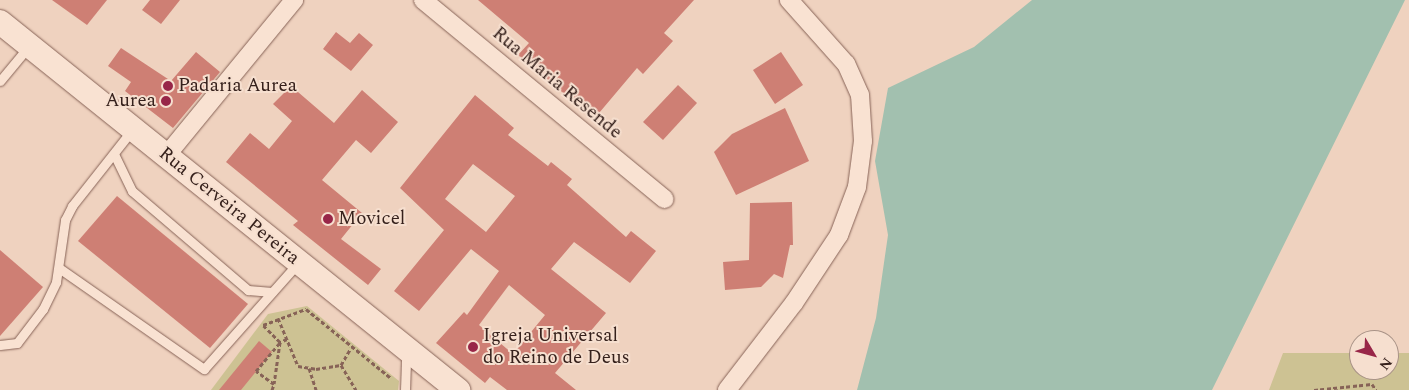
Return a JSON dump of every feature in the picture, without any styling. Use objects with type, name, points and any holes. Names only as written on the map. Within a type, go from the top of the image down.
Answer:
[{"type":"main road","name":"Rua Cerveira Pereira","points":[[0,22],[406,346],[458,390]]},
{"type":"street","points":[[166,156],[294,0]]},
{"type":"street","name":"Rua Maria Resende","points":[[423,0],[664,199]]},
{"type":"street","points":[[727,390],[794,303],[839,235],[857,187],[863,141],[860,95],[846,64],[789,0]]},
{"type":"lane","points":[[0,81],[29,46]]},
{"type":"lane","points":[[0,344],[18,342],[43,309],[60,268],[65,220],[133,129]]},
{"type":"lane","points":[[114,154],[132,191],[248,290],[272,292]]},
{"type":"lane","points":[[60,268],[204,369],[299,262]]},
{"type":"lane","points":[[402,387],[406,346]]},
{"type":"path","points":[[280,342],[263,325],[306,309],[351,348],[402,387]]},
{"type":"path","points":[[278,318],[298,366],[309,368],[341,365]]},
{"type":"path","points":[[274,384],[256,371],[280,342],[287,338]]},
{"type":"path","points":[[272,390],[280,342]]},
{"type":"path","points":[[341,365],[351,348]]},
{"type":"path","points":[[341,365],[356,390]]},
{"type":"path","points":[[309,368],[316,390]]},
{"type":"path","points":[[1314,390],[1372,384],[1376,390]]},
{"type":"shaded area","points":[[1032,0],[1405,0],[1212,390],[857,390],[876,318],[888,235],[875,161],[888,88],[974,47]]},
{"type":"shaded area","points":[[307,306],[399,381],[398,390],[211,390],[268,314]]},
{"type":"shaded area","points":[[1283,353],[1349,353],[1349,380],[1399,380],[1399,353],[1409,353],[1409,390],[1269,390]]},
{"type":"building","points":[[52,0],[107,0],[87,25]]},
{"type":"building","points":[[150,0],[180,0],[161,24],[142,10]]},
{"type":"building","points":[[478,0],[694,0],[664,33],[673,41],[643,74],[637,68],[594,119],[518,55],[529,43]]},
{"type":"building","points":[[336,32],[350,43],[359,33],[373,45],[351,71],[323,49]]},
{"type":"building","name":"Padaria Aurea","points":[[121,48],[171,81],[196,52],[220,72],[173,128],[125,91],[131,82],[108,66]]},
{"type":"building","points":[[781,52],[803,85],[775,104],[753,70]]},
{"type":"building","points":[[678,85],[697,103],[663,140],[643,122]]},
{"type":"building","points":[[291,86],[334,123],[362,90],[398,122],[371,153],[356,140],[322,180],[362,213],[341,239],[381,269],[368,285],[293,225],[298,221],[226,162],[250,133],[269,149],[292,121],[273,104]]},
{"type":"building","points":[[475,95],[514,128],[508,135],[548,166],[551,162],[572,179],[567,185],[626,237],[631,231],[656,251],[630,283],[574,242],[551,269],[606,313],[555,373],[576,390],[507,390],[490,377],[485,383],[436,343],[464,312],[467,315],[499,271],[471,249],[419,311],[394,291],[444,230],[400,188]],"holes":[[[473,164],[515,196],[486,232],[445,199]],[[509,285],[545,315],[513,354],[479,325]]]},
{"type":"building","points":[[785,108],[809,161],[736,195],[714,152],[732,134]]},
{"type":"building","points":[[117,196],[248,304],[210,348],[78,241]]},
{"type":"building","points":[[792,202],[793,245],[790,245],[783,278],[774,274],[761,287],[725,290],[723,262],[749,260],[750,203]]},
{"type":"building","points":[[0,250],[43,287],[0,336]]},
{"type":"building","points":[[259,341],[272,352],[241,390],[219,390]]},
{"type":"place","name":"Padaria Aurea","points":[[168,86]]},
{"type":"place","name":"Aurea","points":[[166,101]]},
{"type":"place","name":"Movicel","points":[[328,219]]},
{"type":"place","name":"Igreja Universal do Reino de Deus","points":[[473,347]]}]
